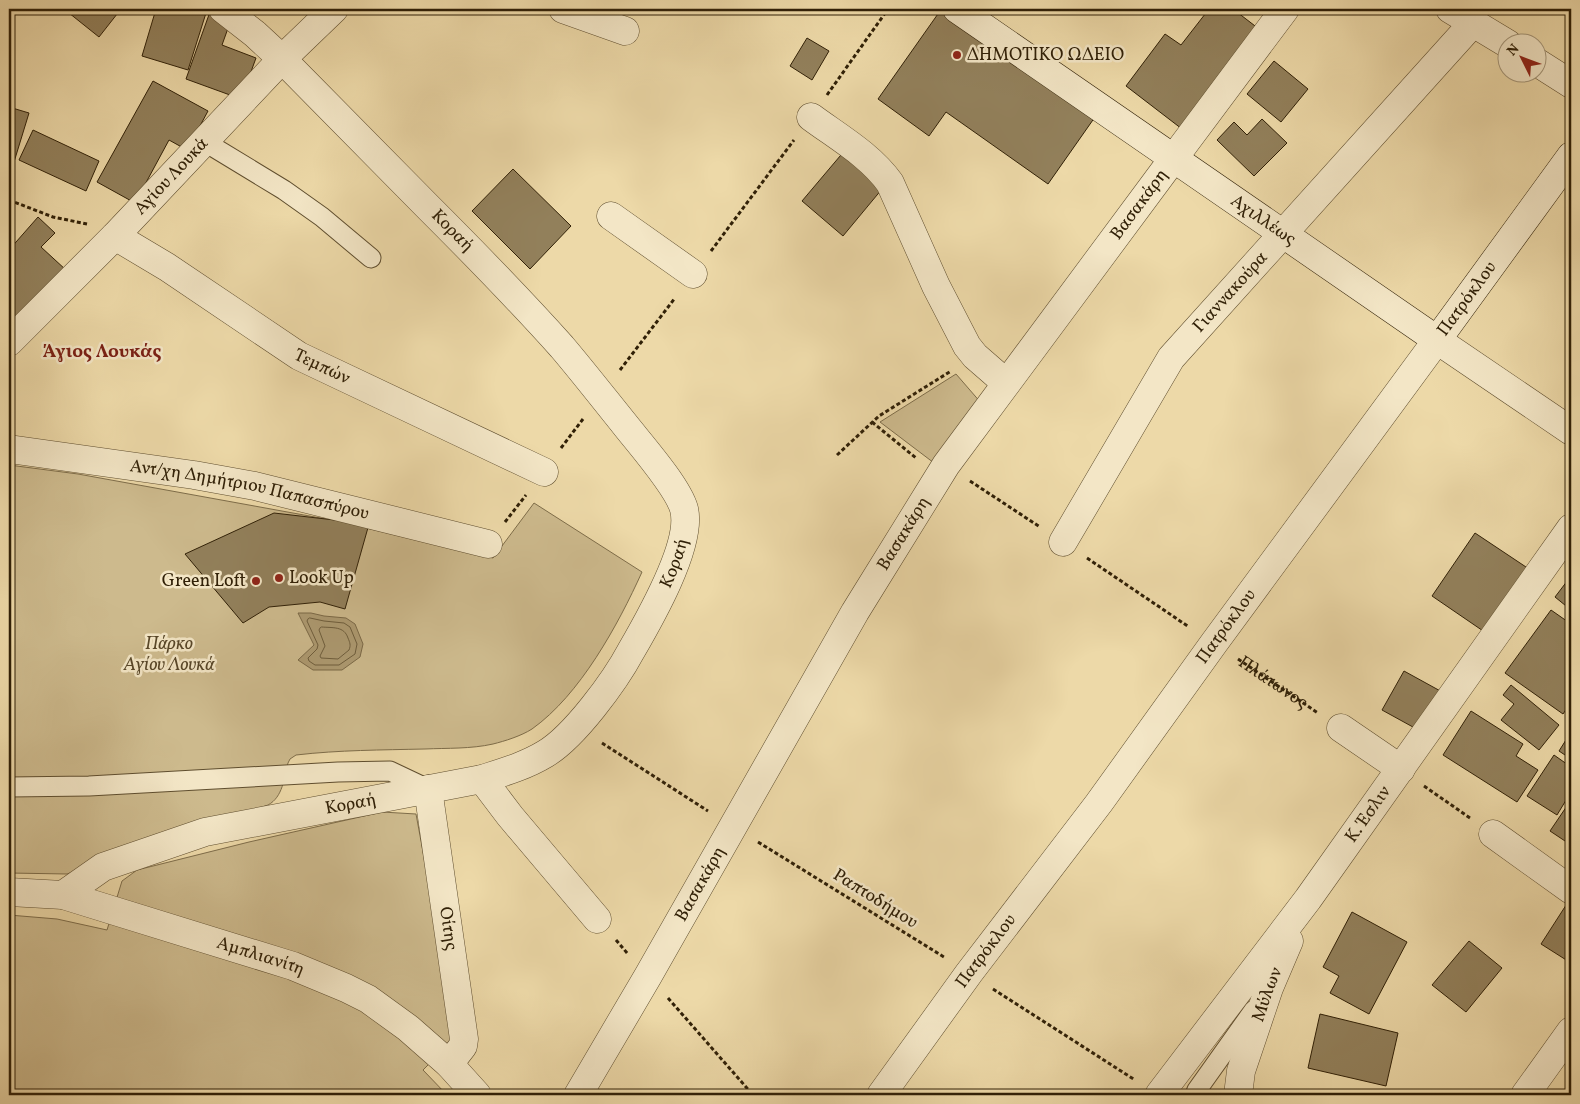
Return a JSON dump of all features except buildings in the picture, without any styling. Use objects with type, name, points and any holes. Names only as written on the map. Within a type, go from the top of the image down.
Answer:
[{"type":"street","name":"Κοραή","points":[[64,895],[103,868],[205,832],[482,779],[519,767],[547,754],[594,706],[626,660],[643,631],[674,566],[684,536],[685,516],[682,503],[656,465],[562,348],[493,272],[282,59],[255,34],[223,9]]},
{"type":"street","name":"Αγίου Λουκά","points":[[9,342],[115,236],[282,59],[334,9]]},
{"type":"street","points":[[563,9],[625,31]]},
{"type":"street","name":"Αχιλλέως","points":[[957,9],[1571,431]]},
{"type":"street","name":"Βασακάρη","points":[[578,1095],[648,976],[855,612],[943,471],[1286,9]]},
{"type":"street","points":[[1450,9],[1498,38]]},
{"type":"street","name":"Γιαννακούρα","points":[[1063,542],[1171,358],[1473,23]]},
{"type":"street","points":[[1548,69],[1571,84]]},
{"type":"street","points":[[812,117],[860,153],[882,172],[890,183],[936,286],[967,346],[975,356],[1006,384]]},
{"type":"street","name":"Πατρόκλου","points":[[881,1095],[969,973],[1099,803],[1571,156]]},
{"type":"street","points":[[611,216],[693,274]]},
{"type":"street","name":"Τεμπών","points":[[115,236],[167,266],[299,356],[544,472]]},
{"type":"street","name":"Αντ/χη Δημήτριου Παπασπύρου","points":[[9,449],[194,475],[255,486],[488,544]]},
{"type":"street","name":"K. Έσλιν","points":[[1159,1095],[1308,899],[1571,528]]},
{"type":"street","points":[[1341,728],[1401,769]]},
{"type":"street","points":[[482,779],[510,816],[597,919]]},
{"type":"street","name":"Οίτης","points":[[428,789],[464,1039],[463,1046],[449,1064]]},
{"type":"street","points":[[1493,834],[1571,890]]},
{"type":"street","name":"Αμπλιανίτη","points":[[9,892],[64,895],[293,966],[346,988],[368,999],[408,1028],[449,1064],[477,1095]]},
{"type":"street","name":"Μύλων","points":[[1238,1095],[1241,1071],[1269,988],[1308,899]]},
{"type":"street","points":[[1525,1095],[1571,1031]]},
{"type":"lane","points":[[205,142],[284,190],[322,217],[371,258]]},
{"type":"lane","points":[[9,787],[89,786],[338,772],[390,771],[428,789]]},
{"type":"lane","points":[[1195,1095],[1269,988]]},
{"type":"path","points":[[9,200],[53,217],[90,225],[115,236]]},
{"type":"path","points":[[837,455],[872,422],[975,356]]},
{"type":"path","name":"Πλάτωνος","points":[[872,422],[943,471],[1063,542],[1341,728]]},
{"type":"path","name":"Ραπτοδήμου","points":[[576,726],[732,827],[969,973],[1159,1095]]},
{"type":"path","points":[[1401,769],[1493,834]]},
{"type":"path","points":[[597,919],[753,1095]]},
{"type":"green space","points":[[956,374],[982,404],[938,466],[880,422]]},
{"type":"green space","name":"Πάρκο Αγίου Λουκά","points":[[9,465],[78,474],[337,521],[493,558],[534,503],[642,572],[609,636],[582,678],[550,715],[523,734],[498,743],[476,747],[344,751],[296,755],[288,763],[280,792],[273,802],[268,805],[67,874],[9,873]]},
{"type":"green space","points":[[382,812],[416,814],[457,1036],[423,1070],[447,1095],[9,1095],[9,915],[57,919],[107,930],[122,881],[137,870]]},
{"type":"water","points":[[298,613],[346,618],[355,624],[363,644],[360,657],[342,670],[313,670],[298,660],[314,645]]},
{"type":"place","name":"ΔΗΜΟΤΙΚΟ ΩΔΕΙΟ","points":[[957,55]]},
{"type":"place","name":"Look Up","points":[[279,578]]},
{"type":"place","name":"Green Loft","points":[[256,581]]},
{"type":"district","name":"Άγιος Λουκάς","points":[[102,352]]}]
